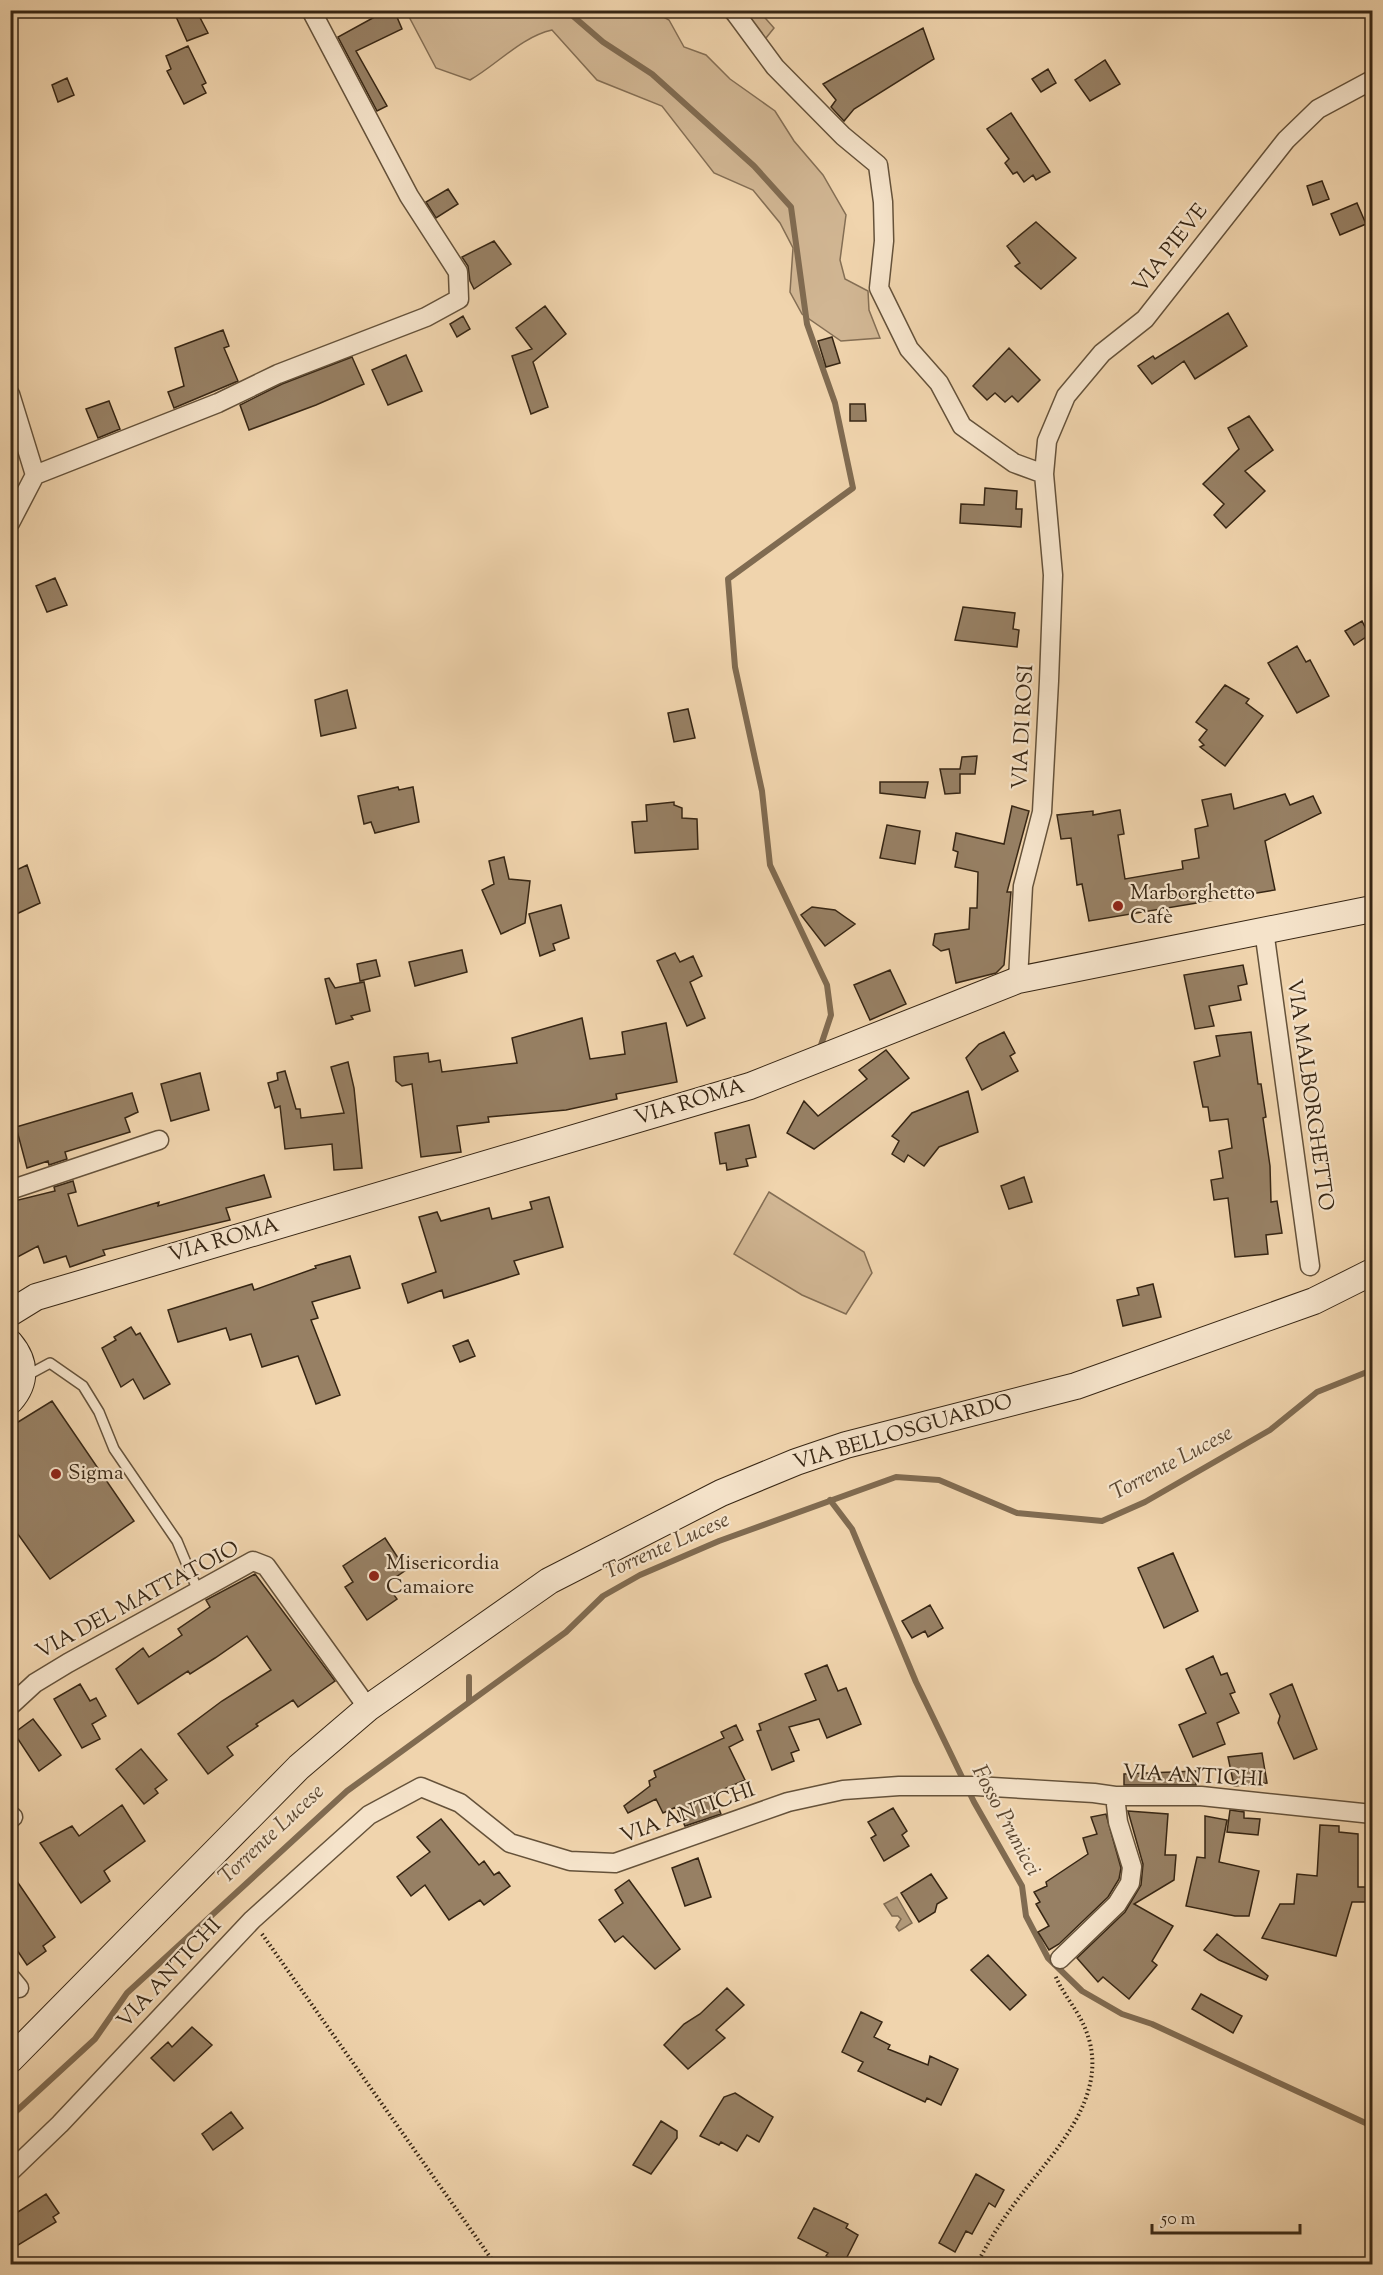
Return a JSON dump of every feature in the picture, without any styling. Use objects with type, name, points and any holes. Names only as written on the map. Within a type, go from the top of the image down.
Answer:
[{"type":"main road","name":"VIA ROMA","points":[[11,1312],[36,1297],[750,1086],[1018,980],[1372,909]]},
{"type":"main road","name":"VIA BELLOSGUARDO","points":[[10,2060],[299,1767],[368,1708],[549,1581],[721,1493],[846,1445],[1076,1386],[1314,1301],[1372,1272]]},
{"type":"main road","points":[[10,1401],[19,1390],[23,1377],[21,1359],[10,1342],[11,1312]]},
{"type":"street","points":[[10,523],[36,475],[218,404],[278,374],[426,316],[459,299],[458,272],[409,196],[311,10]]},
{"type":"street","points":[[733,10],[775,67],[843,136],[878,165],[883,202],[884,241],[879,288],[909,349],[939,383],[962,426],[1014,463],[1044,474]]},
{"type":"street","name":"VIA PIEVE","points":[[1044,474],[1047,441],[1066,396],[1102,353],[1144,319],[1286,140],[1318,109],[1372,80]]},
{"type":"street","points":[[10,394],[36,475]]},
{"type":"street","name":"VIA DI ROSI","points":[[1018,980],[1023,886],[1042,812],[1049,681],[1053,575],[1044,474]]},
{"type":"street","name":"VIA MALBORGHETTO","points":[[1264,930],[1310,1266]]},
{"type":"street","points":[[10,1190],[159,1140]]},
{"type":"street","name":"VIA DEL MATTATOIO","points":[[10,1706],[34,1683],[254,1561],[266,1566],[368,1708]]},
{"type":"street","name":"VIA ANTICHI","points":[[10,2172],[60,2124],[252,1920],[369,1815],[421,1786],[459,1803],[510,1843],[570,1861],[615,1863],[788,1802],[843,1790],[899,1786],[976,1786],[1094,1792],[1115,1796],[1201,1796],[1372,1814]]},
{"type":"street","points":[[1057,1965],[1117,1904],[1130,1883],[1132,1867],[1118,1822],[1115,1796]]},
{"type":"lane","points":[[23,1377],[50,1363],[83,1386],[99,1412],[114,1449],[177,1541],[198,1591]]},
{"type":"path","points":[[252,1920],[495,2265]]},
{"type":"path","points":[[977,2265],[1000,2223],[1055,2151],[1076,2118],[1091,2086],[1090,2045],[1079,2012],[1059,1986],[1057,1965]]},
{"type":"shaded area","points":[[651,10],[669,20],[684,47],[706,55],[730,79],[775,111],[794,141],[823,175],[846,215],[840,260],[845,279],[868,291],[869,310],[880,338],[841,341],[802,314],[790,292],[793,248],[780,223],[753,190],[714,173],[662,106],[597,80],[552,30],[520,45],[470,80],[436,68],[406,11]]},
{"type":"shaded area","points":[[719,11],[759,11],[774,28],[758,48]]},
{"type":"shaded area","points":[[769,1192],[864,1252],[872,1273],[846,1314],[802,1295],[734,1254]]},
{"type":"shaded area","points":[[897,1897],[912,1923],[899,1931],[896,1927],[901,1919],[898,1916],[892,1916],[884,1904]]},
{"type":"building","points":[[173,10],[196,10],[208,33],[187,41]]},
{"type":"building","points":[[394,10],[402,29],[356,51],[387,106],[377,111],[338,37],[380,14]]},
{"type":"building","points":[[923,28],[934,59],[854,109],[844,121],[831,107],[836,100],[823,84]]},
{"type":"building","points":[[188,46],[206,83],[202,85],[206,93],[184,104],[167,71],[171,69],[166,56]]},
{"type":"building","points":[[1105,60],[1120,84],[1090,101],[1075,80]]},
{"type":"building","points":[[1048,69],[1056,83],[1041,92],[1032,79]]},
{"type":"building","points":[[67,78],[74,95],[58,102],[52,85]]},
{"type":"building","points":[[1011,113],[1050,172],[1036,180],[1033,175],[1024,182],[1017,172],[1013,174],[1005,163],[1009,159],[987,129]]},
{"type":"building","points":[[1322,181],[1329,199],[1313,205],[1307,186]]},
{"type":"building","points":[[448,189],[458,204],[436,218],[426,202]]},
{"type":"building","points":[[1357,203],[1366,224],[1340,235],[1331,214]]},
{"type":"building","points":[[1036,222],[1076,258],[1041,289],[1015,266],[1020,263],[1007,246]]},
{"type":"building","points":[[494,241],[511,264],[474,289],[470,281],[468,266],[462,257]]},
{"type":"building","points":[[545,306],[566,334],[533,362],[548,407],[531,414],[512,356],[532,349],[516,328]]},
{"type":"building","points":[[1228,313],[1247,346],[1195,379],[1184,361],[1152,384],[1138,366],[1153,356],[1155,359]]},
{"type":"building","points":[[463,316],[470,329],[457,337],[450,324]]},
{"type":"building","points":[[223,330],[229,346],[224,348],[238,381],[174,408],[168,392],[184,386],[175,348]]},
{"type":"building","points":[[832,337],[840,363],[826,367],[818,341]]},
{"type":"building","points":[[1009,348],[1040,380],[1018,402],[1012,396],[1005,402],[995,393],[987,400],[973,386]]},
{"type":"building","points":[[406,355],[422,391],[388,405],[372,370]]},
{"type":"building","points":[[352,357],[364,384],[249,430],[240,405],[282,384]]},
{"type":"building","points":[[109,401],[120,429],[98,438],[86,409]]},
{"type":"building","points":[[850,404],[865,404],[866,421],[850,421]]},
{"type":"building","points":[[1249,416],[1273,450],[1245,471],[1265,491],[1226,528],[1214,515],[1224,504],[1203,484],[1239,449],[1228,428]]},
{"type":"building","points":[[985,488],[1017,491],[1016,509],[1022,509],[1021,527],[960,523],[961,504],[984,505]]},
{"type":"building","points":[[55,578],[67,605],[47,612],[36,586]]},
{"type":"building","points":[[963,607],[1015,613],[1013,629],[1019,630],[1017,647],[955,640]]},
{"type":"building","points":[[1362,621],[1369,635],[1354,645],[1345,631]]},
{"type":"building","points":[[1297,646],[1306,662],[1310,660],[1329,696],[1297,713],[1268,663]]},
{"type":"building","points":[[1225,685],[1249,699],[1246,703],[1263,716],[1225,766],[1200,747],[1204,745],[1199,740],[1207,730],[1196,722]]},
{"type":"building","points":[[347,690],[356,728],[321,736],[315,700]]},
{"type":"building","points":[[688,709],[695,738],[674,742],[668,713]]},
{"type":"building","points":[[977,756],[975,774],[960,774],[960,793],[945,794],[940,769],[960,769],[962,757]]},
{"type":"building","points":[[880,782],[928,782],[925,798],[880,793]]},
{"type":"building","points":[[398,787],[399,790],[413,787],[419,822],[375,833],[371,822],[364,824],[358,796]]},
{"type":"building","points":[[1231,794],[1234,809],[1285,794],[1290,805],[1313,796],[1321,813],[1265,841],[1275,890],[1089,921],[1082,884],[1077,885],[1071,838],[1061,839],[1057,815],[1093,811],[1093,815],[1120,810],[1124,834],[1118,835],[1125,879],[1183,869],[1182,861],[1199,858],[1195,829],[1208,826],[1202,800]]},
{"type":"building","points":[[674,802],[674,805],[682,808],[682,818],[697,819],[698,849],[635,853],[632,822],[647,821],[646,805]]},
{"type":"building","points":[[1012,806],[1029,811],[1007,892],[1011,892],[1004,965],[996,973],[956,983],[949,949],[941,951],[933,945],[935,934],[969,929],[970,908],[977,908],[978,872],[955,867],[958,852],[953,850],[956,833],[1004,844]]},
{"type":"building","points":[[887,825],[920,831],[915,864],[880,858]]},
{"type":"building","points":[[504,857],[509,879],[530,881],[525,923],[501,934],[482,890],[494,884],[489,861]]},
{"type":"building","points":[[27,865],[40,903],[10,917],[10,873]]},
{"type":"building","points":[[561,905],[569,938],[553,944],[555,950],[540,956],[529,914]]},
{"type":"building","points":[[812,907],[835,910],[855,924],[825,946],[801,915]]},
{"type":"building","points":[[462,950],[467,972],[415,986],[409,962]]},
{"type":"building","points":[[675,953],[680,962],[693,956],[702,976],[690,982],[705,1018],[687,1026],[657,961]]},
{"type":"building","points":[[376,960],[380,976],[360,981],[357,964]]},
{"type":"building","points":[[1243,965],[1247,984],[1238,986],[1241,1000],[1209,1006],[1214,1026],[1195,1029],[1184,975]]},
{"type":"building","points":[[890,970],[906,1004],[870,1020],[854,985]]},
{"type":"building","points":[[329,978],[335,988],[364,982],[370,1011],[351,1016],[353,1019],[336,1024],[325,979]]},
{"type":"building","points":[[582,1018],[590,1059],[625,1054],[622,1032],[666,1023],[677,1082],[616,1094],[617,1099],[566,1110],[488,1117],[489,1122],[457,1126],[461,1152],[421,1157],[412,1084],[402,1086],[396,1081],[394,1057],[428,1053],[429,1062],[440,1060],[442,1072],[517,1063],[512,1038]]},
{"type":"building","points":[[1004,1032],[1015,1053],[1010,1056],[1018,1071],[982,1090],[966,1058],[979,1044]]},
{"type":"building","points":[[1251,1032],[1258,1084],[1261,1084],[1266,1117],[1263,1118],[1270,1166],[1271,1202],[1277,1201],[1282,1233],[1266,1235],[1268,1254],[1235,1257],[1228,1198],[1214,1200],[1211,1180],[1223,1178],[1219,1151],[1232,1148],[1228,1119],[1210,1121],[1208,1107],[1203,1107],[1194,1062],[1220,1056],[1216,1036]]},
{"type":"building","points":[[886,1050],[909,1078],[814,1149],[787,1133],[804,1101],[818,1116],[867,1079],[859,1070]]},
{"type":"building","points":[[348,1062],[354,1088],[362,1168],[334,1170],[332,1144],[285,1149],[280,1106],[275,1108],[268,1083],[278,1080],[277,1073],[285,1071],[296,1109],[300,1109],[301,1118],[344,1113],[331,1067]]},
{"type":"building","points":[[200,1073],[209,1110],[171,1121],[161,1084]]},
{"type":"building","points":[[968,1091],[978,1132],[939,1147],[924,1166],[908,1155],[904,1162],[892,1154],[899,1141],[892,1136],[912,1113]]},
{"type":"building","points":[[132,1093],[138,1112],[125,1118],[130,1132],[65,1152],[67,1159],[49,1165],[48,1161],[27,1168],[16,1127]]},
{"type":"building","points":[[749,1125],[756,1157],[746,1159],[748,1166],[727,1170],[726,1163],[720,1164],[715,1133]]},
{"type":"building","points":[[264,1175],[271,1197],[226,1208],[230,1220],[103,1250],[105,1255],[70,1267],[66,1256],[44,1263],[38,1246],[10,1261],[10,1202],[55,1191],[54,1187],[73,1181],[76,1192],[68,1194],[78,1226],[159,1202],[158,1206]]},
{"type":"building","points":[[1024,1177],[1032,1202],[1009,1209],[1001,1186]]},
{"type":"building","points":[[549,1197],[563,1247],[514,1261],[519,1274],[444,1298],[442,1290],[408,1303],[402,1284],[436,1272],[419,1217],[437,1212],[441,1221],[489,1208],[492,1219],[532,1209],[530,1202]]},
{"type":"building","points":[[350,1256],[360,1288],[312,1302],[318,1318],[311,1320],[340,1395],[316,1404],[298,1356],[262,1367],[251,1334],[230,1340],[226,1328],[178,1342],[168,1310],[252,1284],[254,1290],[316,1268],[315,1266]]},
{"type":"building","points":[[1153,1284],[1161,1317],[1123,1326],[1117,1300],[1139,1295],[1137,1288]]},
{"type":"building","points":[[131,1327],[136,1335],[140,1333],[170,1384],[144,1399],[133,1379],[121,1387],[102,1348],[116,1340],[114,1337]]},
{"type":"building","points":[[468,1340],[475,1356],[460,1362],[453,1346]]},
{"type":"building","name":"Sigma","points":[[52,1401],[134,1521],[50,1579],[10,1523],[10,1427]]},
{"type":"building","name":"Misericordia Camaiore","points":[[385,1538],[406,1570],[386,1584],[397,1599],[367,1620],[345,1587],[353,1582],[343,1566]]},
{"type":"building","points":[[1173,1553],[1198,1611],[1164,1628],[1138,1568]]},
{"type":"building","points":[[255,1574],[335,1681],[298,1707],[293,1700],[256,1724],[258,1726],[227,1747],[233,1755],[208,1774],[178,1734],[222,1701],[271,1670],[247,1636],[190,1674],[188,1671],[138,1704],[116,1669],[143,1648],[149,1657],[182,1635],[178,1629],[210,1607],[206,1600]]},
{"type":"building","points":[[930,1605],[943,1628],[928,1637],[925,1631],[912,1638],[902,1621]]},
{"type":"building","points":[[1213,1656],[1221,1675],[1227,1673],[1235,1692],[1230,1694],[1239,1713],[1217,1723],[1225,1744],[1193,1757],[1179,1725],[1206,1713],[1186,1669]]},
{"type":"building","points":[[827,1665],[838,1691],[846,1688],[861,1724],[827,1738],[819,1719],[789,1727],[799,1750],[791,1753],[794,1761],[772,1770],[757,1731],[761,1730],[759,1724],[816,1700],[805,1674]]},
{"type":"building","points":[[80,1684],[90,1701],[96,1698],[106,1716],[92,1724],[100,1739],[82,1748],[54,1699]]},
{"type":"building","points":[[1292,1684],[1317,1749],[1294,1759],[1278,1723],[1280,1716],[1270,1694]]},
{"type":"building","points":[[33,1719],[61,1755],[39,1771],[14,1733]]},
{"type":"building","points":[[736,1725],[743,1740],[729,1747],[745,1780],[713,1794],[721,1814],[685,1826],[676,1807],[663,1813],[656,1799],[628,1813],[624,1806],[650,1786],[649,1781],[656,1777],[654,1771],[724,1738],[721,1732]]},
{"type":"building","points":[[141,1749],[167,1780],[155,1789],[158,1793],[144,1804],[116,1769]]},
{"type":"building","points":[[1262,1753],[1267,1783],[1234,1786],[1228,1757]]},
{"type":"building","points":[[1196,1771],[1196,1785],[1124,1785],[1124,1774]]},
{"type":"building","points":[[122,1805],[145,1841],[104,1871],[110,1881],[81,1903],[40,1843],[72,1826],[79,1836]]},
{"type":"building","points":[[893,1808],[907,1831],[902,1835],[909,1846],[884,1861],[871,1838],[876,1835],[868,1822]]},
{"type":"building","points":[[1230,1810],[1244,1812],[1244,1818],[1260,1819],[1258,1835],[1227,1832]]},
{"type":"building","points":[[1128,1811],[1168,1814],[1165,1855],[1176,1855],[1174,1880],[1134,1904],[1173,1926],[1152,1961],[1157,1965],[1129,1999],[1103,1977],[1098,1982],[1077,1958],[1125,1912],[1141,1885],[1143,1864]]},
{"type":"building","points":[[1106,1814],[1121,1868],[1119,1879],[1108,1897],[1059,1944],[1049,1950],[1038,1932],[1049,1926],[1036,1904],[1040,1902],[1034,1892],[1047,1886],[1046,1882],[1088,1854],[1083,1838],[1097,1834],[1091,1817]]},
{"type":"building","points":[[1205,1816],[1227,1820],[1219,1862],[1259,1871],[1249,1916],[1235,1916],[1186,1906],[1197,1857],[1205,1858]]},
{"type":"building","points":[[441,1819],[479,1865],[484,1861],[494,1875],[499,1872],[510,1886],[484,1905],[480,1900],[449,1920],[425,1885],[411,1896],[397,1877],[430,1852],[417,1837]]},
{"type":"building","points":[[1320,1825],[1339,1826],[1339,1832],[1358,1834],[1358,1887],[1368,1887],[1369,1902],[1352,1902],[1336,1956],[1262,1938],[1280,1904],[1294,1904],[1297,1874],[1317,1876]]},
{"type":"building","points":[[698,1858],[711,1897],[685,1906],[672,1868]]},
{"type":"building","points":[[10,1871],[55,1937],[43,1946],[46,1951],[27,1965],[17,1950],[10,1954]]},
{"type":"building","points":[[931,1874],[947,1898],[937,1904],[935,1912],[919,1922],[901,1893]]},
{"type":"building","points":[[629,1880],[680,1949],[655,1969],[623,1936],[615,1942],[599,1920],[623,1903],[615,1890]]},
{"type":"building","points":[[1217,1934],[1268,1976],[1266,1980],[1219,1960],[1204,1950]]},
{"type":"building","points":[[988,1955],[1026,1995],[1010,2010],[971,1970]]},
{"type":"building","points":[[727,1988],[744,2005],[716,2030],[725,2038],[688,2069],[664,2045],[684,2024],[700,2014]]},
{"type":"building","points":[[1201,1994],[1242,2016],[1233,2033],[1192,2009]]},
{"type":"building","points":[[861,2012],[882,2022],[874,2037],[890,2045],[888,2049],[928,2065],[930,2056],[958,2069],[941,2105],[927,2098],[925,2102],[858,2071],[863,2062],[842,2052]]},
{"type":"building","points":[[192,2027],[212,2045],[174,2081],[151,2058],[168,2042],[172,2047]]},
{"type":"building","points":[[735,2093],[773,2117],[759,2142],[747,2135],[737,2151],[721,2142],[719,2145],[700,2136],[724,2097]]},
{"type":"building","points":[[231,2112],[243,2128],[213,2150],[202,2134]]},
{"type":"building","points":[[661,2121],[677,2131],[677,2138],[651,2174],[633,2165]]},
{"type":"building","points":[[976,2174],[1004,2190],[995,2207],[989,2203],[972,2234],[966,2231],[955,2252],[939,2243]]},
{"type":"building","points":[[46,2194],[59,2213],[53,2217],[56,2222],[10,2250],[10,2217]]},
{"type":"building","points":[[814,2208],[848,2224],[846,2228],[858,2235],[843,2265],[826,2256],[828,2253],[798,2238]]},
{"type":"waterway","points":[[566,10],[603,42],[652,74],[754,166],[791,207],[807,324],[835,403],[853,488],[728,579],[735,667],[762,791],[770,865],[827,985],[831,1015],[820,1048]]},
{"type":"waterway","name":"Torrente Lucese","points":[[10,2117],[95,2039],[127,1993],[347,1791],[566,1632],[603,1596],[640,1575],[719,1541],[896,1477],[939,1480],[1017,1513],[1102,1521],[1145,1502],[1270,1430],[1317,1392],[1372,1370]]},
{"type":"waterway","name":"Fosso Prunicci","points":[[830,1500],[852,1529],[916,1682],[974,1802],[1022,1886],[1026,1916],[1048,1958],[1082,1991],[1122,2014],[1152,2024],[1372,2126]]},
{"type":"waterway","points":[[469,1677],[469,1702]]},
{"type":"place","name":"Marborghetto Cafè","points":[[1118,906]]},
{"type":"place","name":"Sigma","points":[[56,1474]]},
{"type":"place","name":"Misericordia Camaiore","points":[[374,1576]]}]
